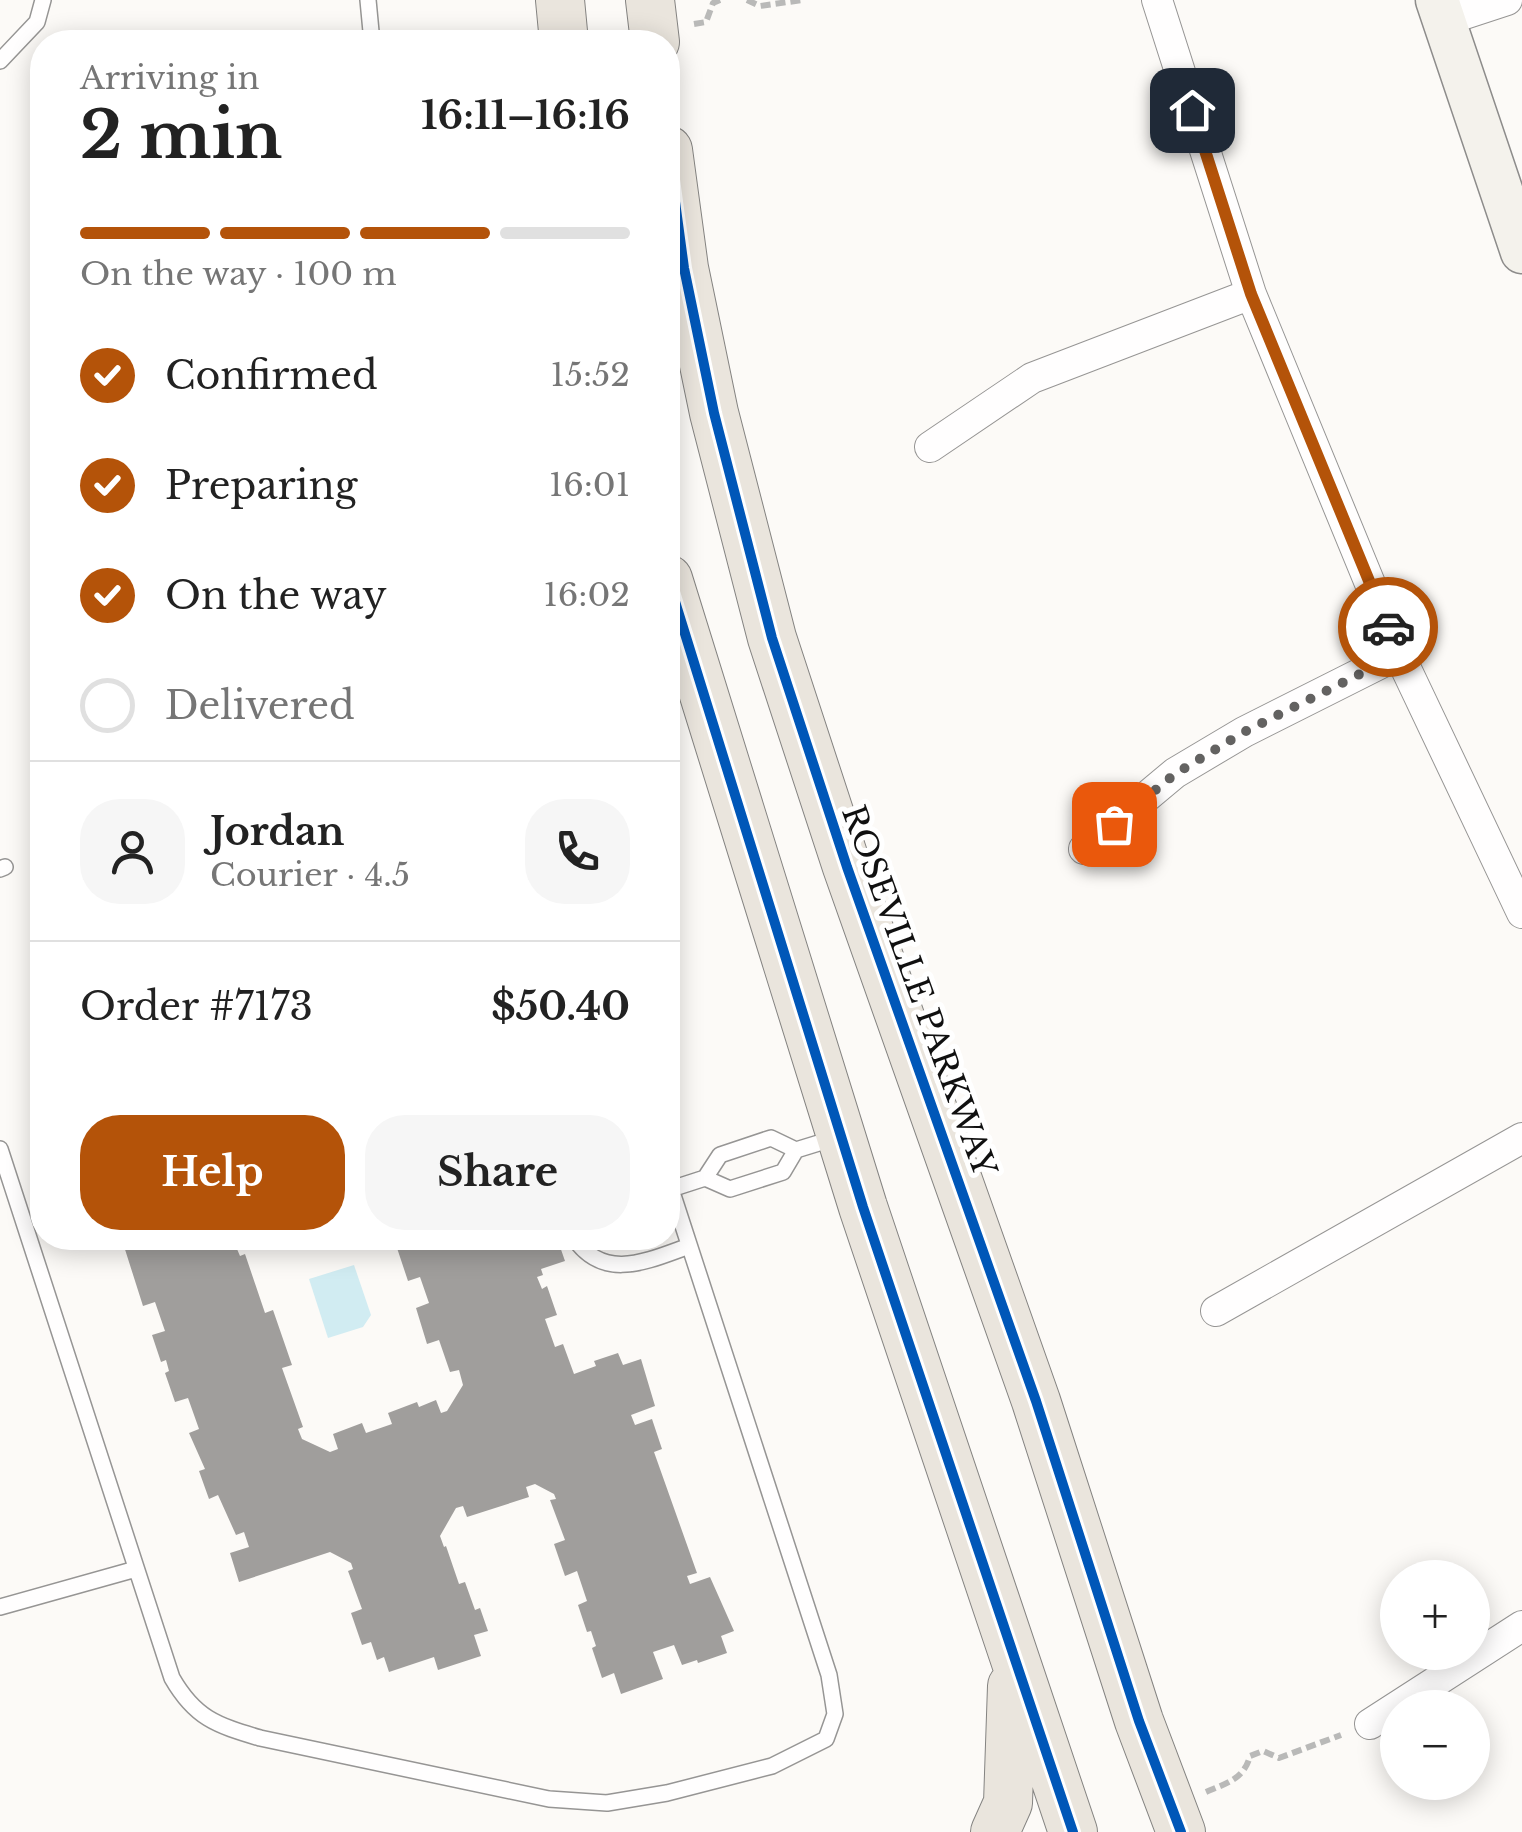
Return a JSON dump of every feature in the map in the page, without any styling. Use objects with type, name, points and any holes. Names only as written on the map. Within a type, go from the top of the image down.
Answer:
[{"type":"main road","points":[[560,0],[563,30]]},
{"type":"main road","points":[[650,0],[653,30]]},
{"type":"main road","name":"ROSEVILLE PARKWAY","points":[[680,238],[714,413],[772,638],[847,867],[1036,1400],[1139,1721],[1177,1819]]},
{"type":"main road","points":[[680,621],[842,1136],[1073,1832]]},
{"type":"main road","points":[[995,1832],[1008,1803],[1013,1657]]},
{"type":"street","points":[[1157,0],[1251,294],[1400,654],[1522,913]]},
{"type":"street","points":[[1507,0],[1440,10],[1522,252]]},
{"type":"street","points":[[930,448],[1032,378],[1251,294]]},
{"type":"street","points":[[1084,849],[1188,765],[1244,732],[1400,654]]},
{"type":"street","points":[[1216,1311],[1522,1138]]},
{"type":"street","points":[[1370,1724],[1522,1626]]},
{"type":"lane","points":[[0,62],[37,22],[43,0]]},
{"type":"lane","points":[[368,0],[371,30]]},
{"type":"lane","points":[[37,22],[39,30]]},
{"type":"lane","points":[[680,1182],[705,1178],[730,1189],[783,1172],[796,1150],[842,1136]]},
{"type":"lane","points":[[705,1178],[720,1155],[771,1138],[796,1150]]},
{"type":"lane","points":[[0,1149],[30,1242]]},
{"type":"lane","points":[[33,1250],[172,1678],[187,1704],[216,1725],[260,1738],[550,1799],[607,1804],[772,1766],[826,1738],[835,1714],[829,1675],[680,1218]]},
{"type":"lane","points":[[680,1249],[689,1246]]},
{"type":"lane","points":[[582,1250],[614,1266],[678,1250]]},
{"type":"lane","points":[[0,1608],[136,1569]]},
{"type":"path","points":[[747,0],[760,6],[802,0]]},
{"type":"path","points":[[1177,1819],[1238,1778],[1246,1770],[1250,1756],[1263,1751],[1280,1758],[1370,1724]]},
{"type":"water","points":[[354,1265],[371,1315],[363,1327],[328,1338],[309,1279]]},
{"type":"building","points":[[125,1250],[237,1250],[240,1256],[245,1254],[265,1313],[273,1310],[292,1365],[282,1368],[303,1427],[298,1429],[302,1439],[330,1452],[338,1449],[333,1434],[362,1423],[366,1433],[392,1424],[388,1413],[417,1402],[419,1407],[436,1400],[441,1413],[447,1411],[463,1385],[459,1370],[450,1372],[439,1340],[427,1344],[416,1308],[429,1303],[420,1277],[408,1281],[398,1250],[561,1250],[565,1261],[541,1269],[543,1275],[537,1277],[542,1289],[547,1286],[557,1315],[545,1319],[555,1347],[563,1344],[574,1374],[596,1366],[594,1361],[618,1353],[623,1365],[641,1359],[655,1406],[631,1415],[635,1425],[652,1419],[662,1449],[654,1452],[697,1573],[687,1576],[690,1584],[710,1577],[734,1631],[721,1636],[727,1653],[682,1665],[674,1645],[653,1652],[663,1679],[621,1694],[614,1673],[602,1678],[592,1648],[596,1646],[578,1605],[587,1601],[577,1571],[565,1576],[554,1544],[565,1540],[550,1500],[556,1499],[535,1484],[526,1487],[529,1497],[467,1517],[463,1506],[456,1508],[440,1536],[459,1584],[465,1582],[488,1631],[474,1635],[481,1656],[438,1670],[434,1657],[389,1672],[384,1657],[377,1660],[371,1642],[362,1645],[351,1613],[362,1609],[348,1571],[353,1569],[351,1563],[330,1552],[239,1582],[230,1553],[249,1547],[244,1532],[236,1535],[218,1495],[209,1499],[199,1471],[205,1469],[189,1433],[199,1429],[188,1398],[175,1402],[165,1373],[169,1371],[166,1360],[161,1362],[152,1335],[165,1331],[155,1302],[143,1306]]},
{"type":"cycle path","points":[[680,238],[714,413],[772,638],[847,867],[1036,1401],[1139,1721],[1181,1832]]},
{"type":"cycle path","points":[[680,618],[863,1207],[1073,1832]]},
{"type":"way so far","points":[[1114,824],[1175,774],[1244,732],[1400,654],[1388,627]]},
{"type":"route","points":[[1192,110],[1251,294],[1388,627]]}]
